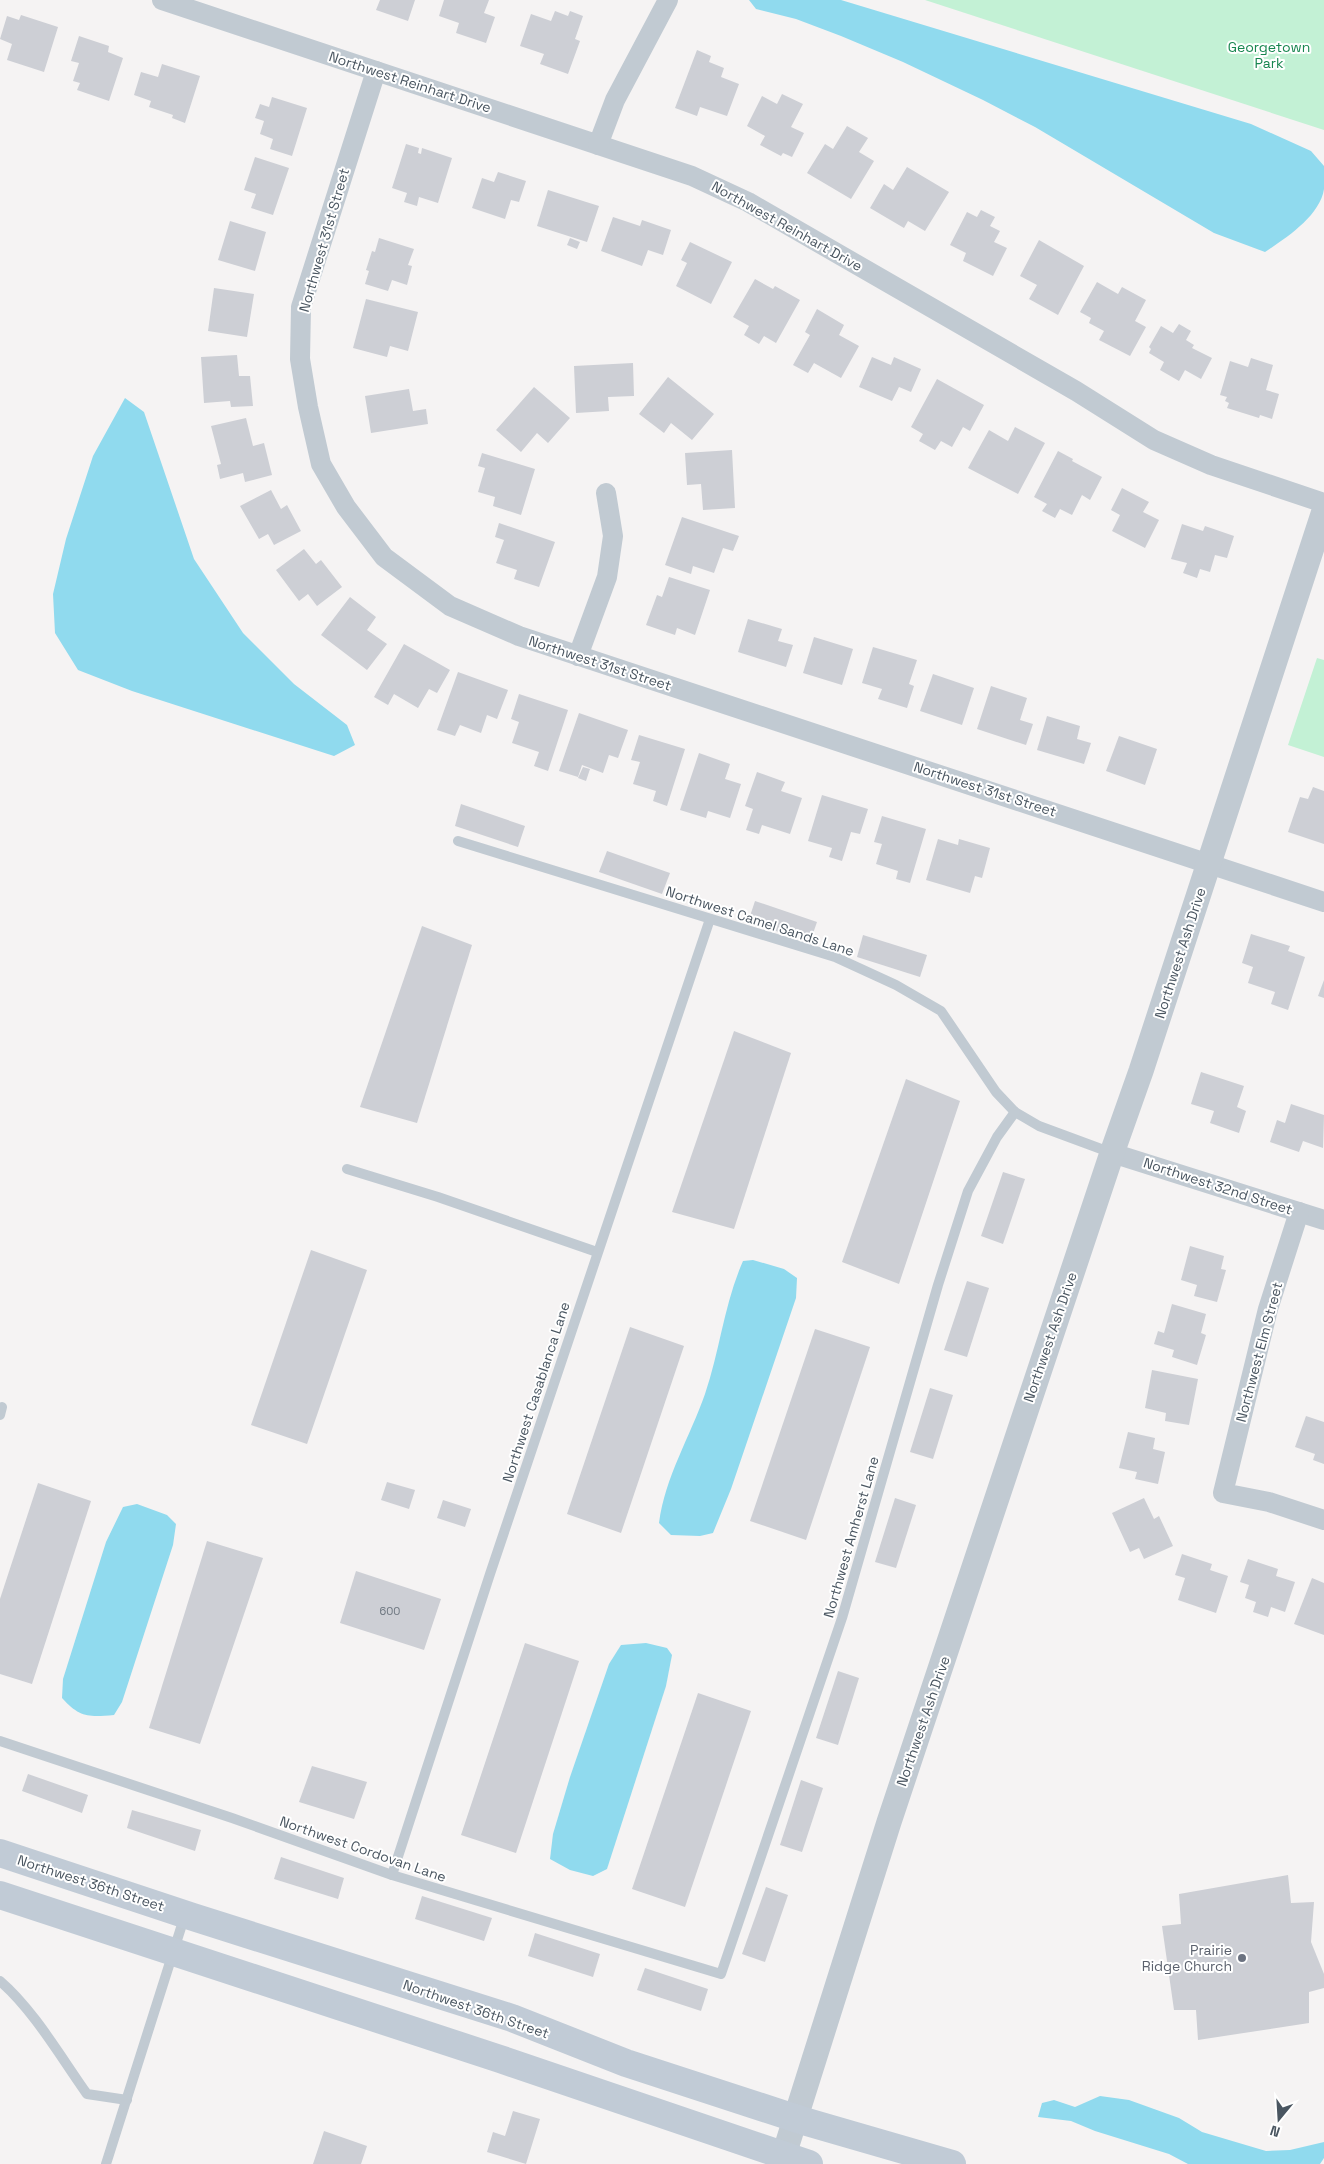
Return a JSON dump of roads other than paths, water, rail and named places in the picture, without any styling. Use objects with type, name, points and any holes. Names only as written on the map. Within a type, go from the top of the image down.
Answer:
[{"type":"main road","name":"Northwest 36th Street","points":[[0,1853],[512,2018],[626,2063],[795,2117],[952,2164]]},
{"type":"main road","points":[[0,1895],[500,2059],[782,2160],[809,2164]]},
{"type":"street","name":"Northwest Reinhart Drive","points":[[162,0],[692,176],[748,202],[1076,391],[1154,440],[1211,465],[1324,502]]},
{"type":"street","points":[[598,144],[615,100],[668,0]]},
{"type":"street","name":"Northwest 31st Street","points":[[376,71],[301,307],[300,358],[308,407],[321,464],[346,507],[384,557],[450,606],[519,636],[1324,902]]},
{"type":"street","points":[[578,656],[607,577],[613,536],[606,493]]},
{"type":"street","name":"Northwest Ash Drive","points":[[782,2160],[886,1832],[1141,1071],[1324,511]]},
{"type":"street","name":"Northwest 32nd Street","points":[[1112,1153],[1324,1220]]},
{"type":"street","name":"Northwest Elm Street","points":[[1299,1212],[1268,1309],[1223,1493],[1269,1502],[1324,1520]]},
{"type":"lane","name":"Northwest Camel Sands Lane","points":[[458,841],[834,957],[896,985],[941,1011],[996,1092],[1015,1112],[1039,1126],[1112,1153]]},
{"type":"lane","name":"Northwest Casablanca Lane","points":[[392,1875],[597,1252],[710,919]]},
{"type":"lane","name":"Northwest Amherst Lane","points":[[720,1974],[842,1618],[938,1285],[968,1192],[997,1137],[1015,1112]]},
{"type":"lane","points":[[347,1169],[438,1197],[597,1252]]},
{"type":"lane","name":"Northwest Cordovan Lane","points":[[0,1741],[232,1818],[392,1875],[720,1974]]},
{"type":"lane","points":[[106,2164],[185,1914]]},
{"type":"lane","points":[[0,1981],[38,2025],[87,2094],[127,2100]]},
{"type":"water","points":[[749,0],[841,0],[1251,124],[1311,151],[1324,166],[1324,189],[1321,199],[1316,208],[1301,225],[1265,252],[1214,233],[1035,127],[983,100],[903,62],[841,36],[796,19],[756,9]]},
{"type":"water","points":[[125,398],[144,412],[194,559],[243,633],[294,684],[347,725],[355,745],[334,756],[132,691],[78,670],[55,633],[53,594],[66,539],[93,456]]},
{"type":"water","points":[[753,1260],[784,1269],[797,1278],[796,1298],[731,1489],[713,1533],[700,1536],[671,1535],[659,1523],[667,1489],[705,1394],[731,1294],[743,1261]]},
{"type":"water","points":[[137,1504],[167,1515],[176,1524],[173,1545],[122,1702],[114,1715],[85,1715],[68,1705],[62,1698],[63,1679],[106,1542],[123,1507]]},
{"type":"water","points":[[646,1643],[667,1648],[672,1655],[666,1686],[607,1869],[593,1876],[570,1870],[550,1859],[553,1834],[570,1777],[609,1664],[621,1645]]},
{"type":"water","points":[[1100,2096],[1129,2100],[1179,2118],[1202,2132],[1266,2151],[1290,2150],[1324,2142],[1324,2158],[1320,2164],[1188,2164],[1169,2154],[1095,2131],[1071,2121],[1038,2117],[1042,2103],[1054,2100],[1075,2107]]},
{"type":"place","name":"Prairie Ridge Church","points":[[1242,1958]]},
{"type":"park label","name":"Georgetown Park","points":[[1269,56]]}]
